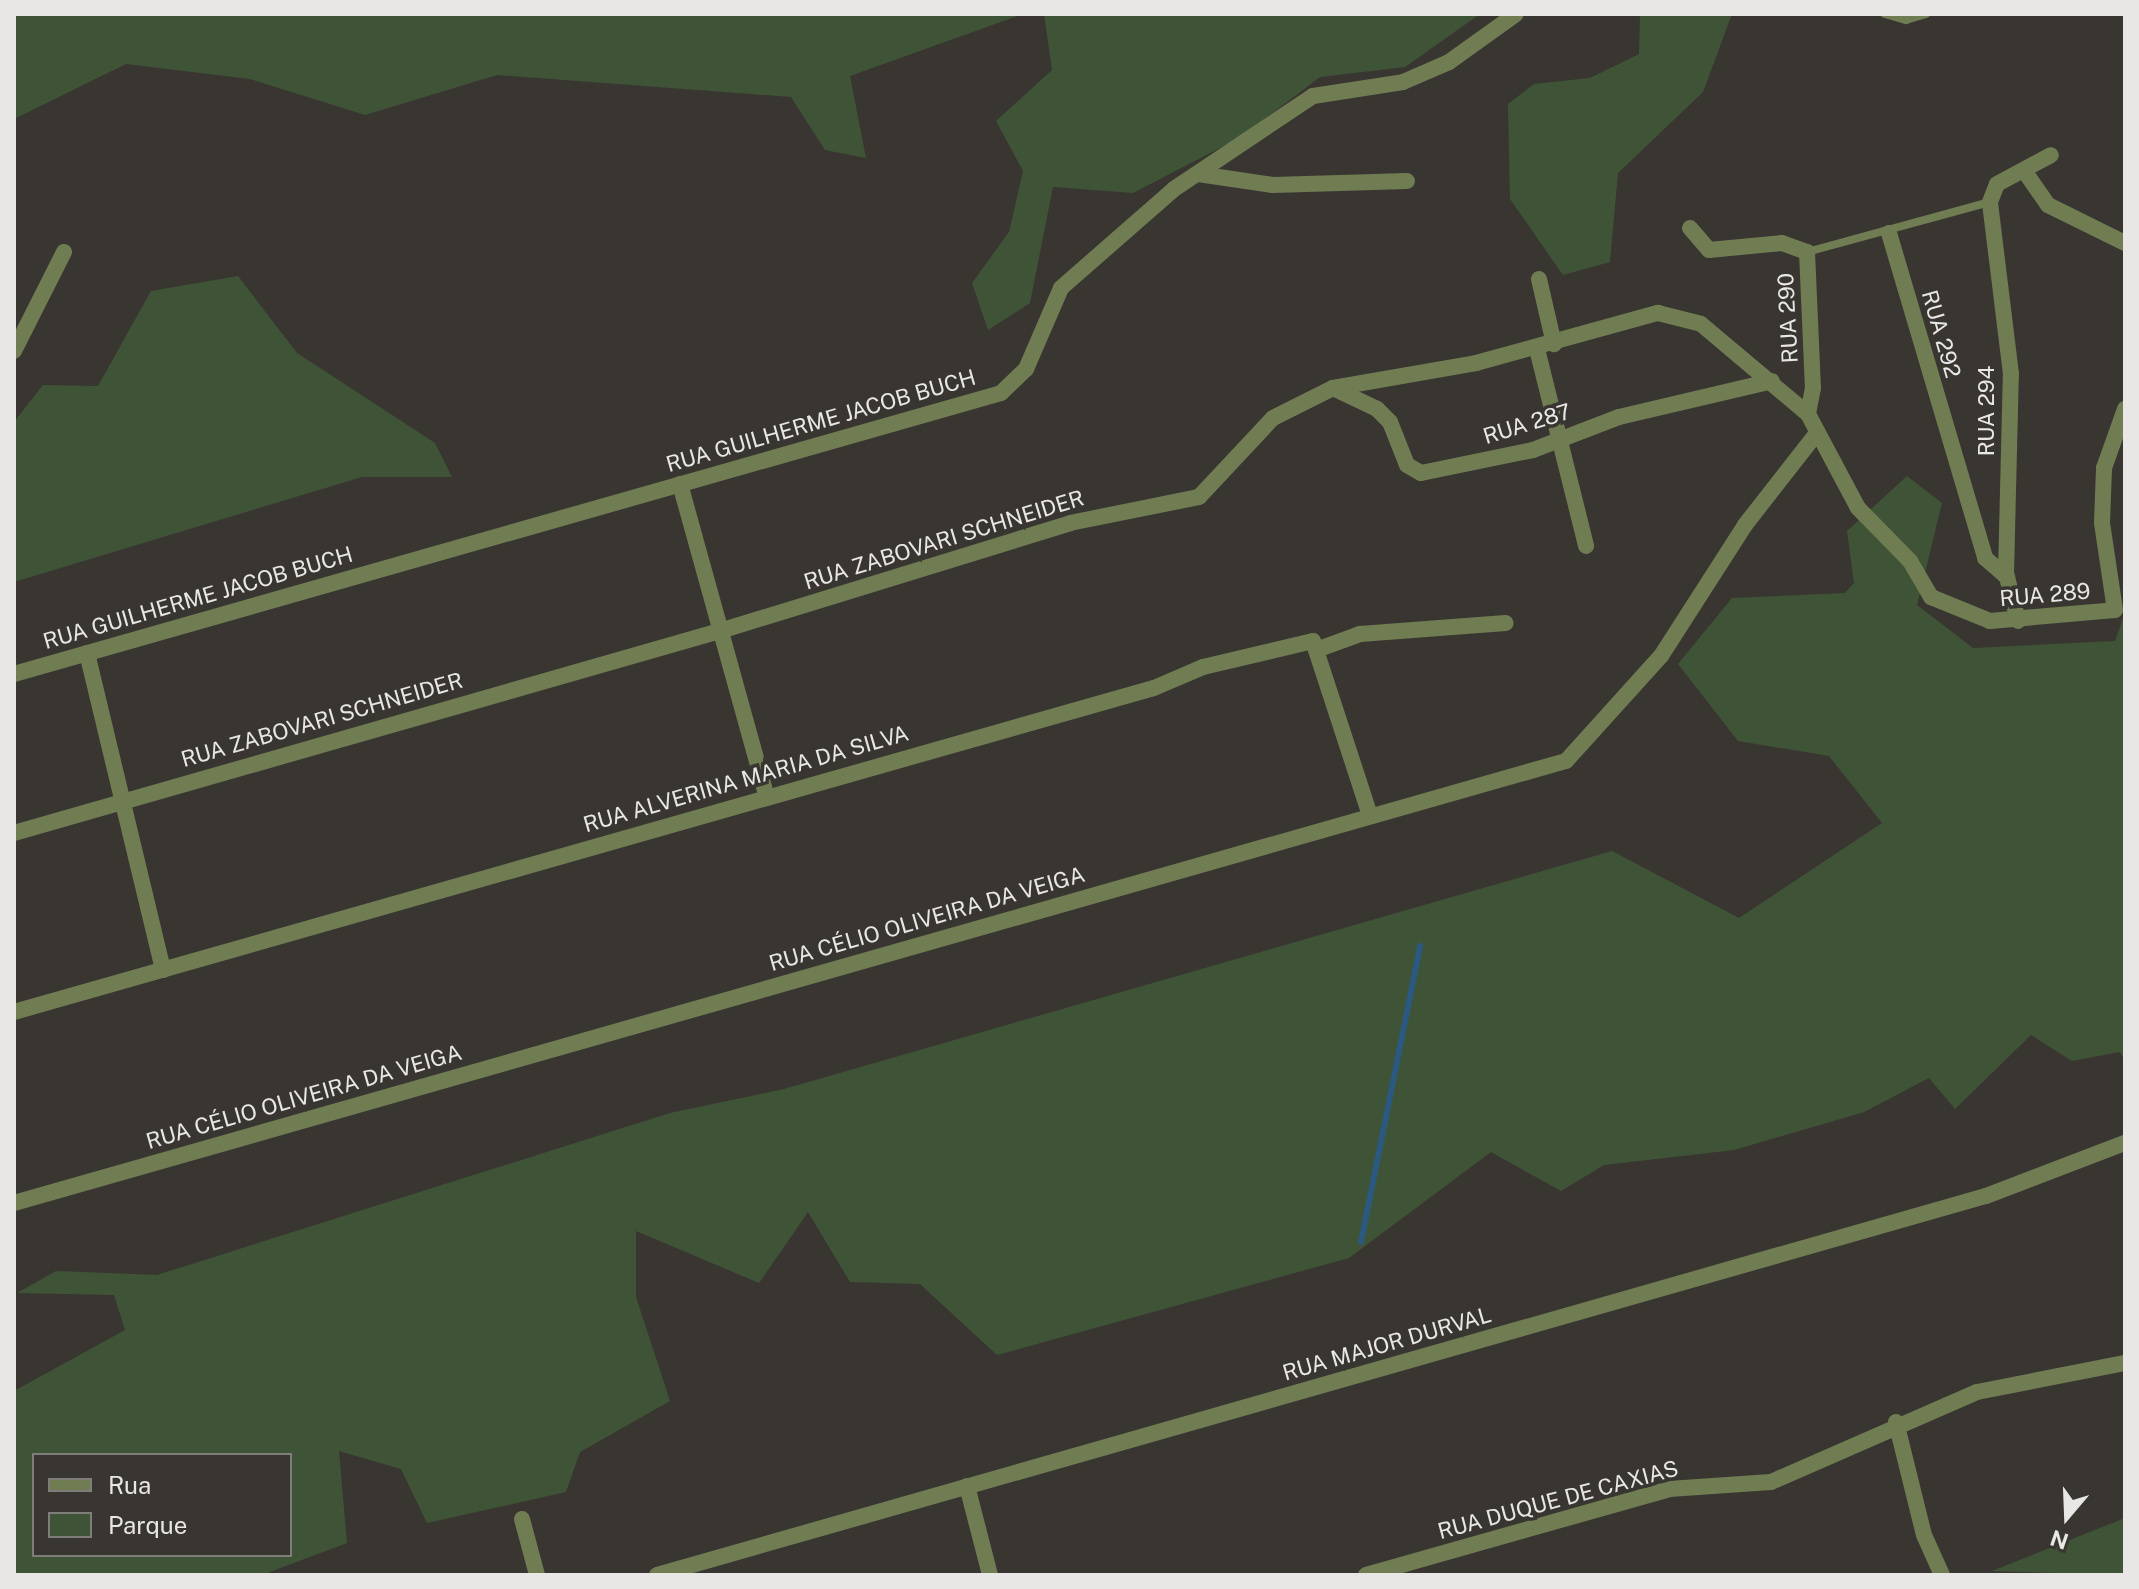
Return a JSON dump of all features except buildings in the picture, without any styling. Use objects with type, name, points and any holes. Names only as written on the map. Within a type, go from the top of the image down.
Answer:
[{"type":"street","name":"RUA GUILHERME JACOB BUCH","points":[[14,674],[1001,393],[1026,369],[1061,288],[1196,174],[1313,96],[1403,82],[1449,62],[1516,14]]},
{"type":"street","points":[[1990,202],[1992,187],[2025,172],[2051,155]]},
{"type":"street","points":[[2025,172],[2048,205],[2125,243]]},
{"type":"street","points":[[1196,174],[1273,185],[1407,181]]},
{"type":"street","name":"RUA 294","points":[[1990,202],[2011,374],[2007,577],[2018,621]]},
{"type":"street","name":"RUA 290","points":[[1690,228],[1709,250],[1782,243],[1807,252],[1813,362],[1808,414]]},
{"type":"street","name":"RUA 292","points":[[1889,233],[1985,558],[2007,577]]},
{"type":"street","points":[[14,351],[64,252]]},
{"type":"street","points":[[1539,279],[1560,440],[1586,546]]},
{"type":"street","name":"RUA ZABOVARI SCHNEIDER","points":[[14,833],[720,631],[1070,523],[1199,497],[1273,418],[1333,388],[1546,346],[1671,312],[1701,324],[1772,381],[1808,414],[1817,433]]},
{"type":"street","name":"RUA 287","points":[[1333,388],[1366,401],[1390,422],[1413,471],[1511,456],[1619,417],[1772,381]]},
{"type":"street","name":"RUA 289","points":[[1817,433],[1858,508],[1910,561],[1931,597],[1990,621],[2018,621],[2115,610],[2102,523],[2104,468],[2125,409]]},
{"type":"street","name":"RUA CÉLIO OLIVEIRA DA VEIGA","points":[[14,1203],[1566,761],[1661,656],[1745,525],[1817,433]]},
{"type":"street","points":[[680,484],[766,795]]},
{"type":"street","points":[[1370,815],[1319,649],[1360,634],[1506,623]]},
{"type":"street","name":"RUA ALVERINA MARIA DA SILVA","points":[[14,1012],[766,795],[1154,688],[1259,652],[1313,641],[1319,649]]},
{"type":"street","points":[[87,653],[163,970]]},
{"type":"street","name":"RUA MAJOR DURVAL","points":[[657,1575],[1986,1196],[2125,1143]]},
{"type":"street","name":"RUA DUQUE DE CAXIAS","points":[[1366,1575],[1669,1489],[1771,1482],[1896,1422],[1977,1392],[2125,1363]]},
{"type":"street","points":[[1896,1422],[1924,1535],[1942,1575]]},
{"type":"street","points":[[967,1486],[990,1575]]},
{"type":"street","points":[[522,1519],[537,1575]]},
{"type":"lane","points":[[1885,14],[1906,20],[1926,14]]},
{"type":"lane","points":[[1807,252],[1889,233],[1990,202]]},
{"type":"green space","points":[[14,14],[1023,14],[850,76],[866,158],[825,150],[791,97],[497,75],[365,115],[250,79],[126,64],[14,119]]},
{"type":"green space","points":[[1044,14],[1480,14],[1405,67],[1320,77],[1239,138],[1133,193],[1053,187],[1030,303],[988,330],[972,283],[1009,232],[1023,171],[996,121],[1052,70]]},
{"type":"green space","points":[[1640,14],[1732,14],[1703,92],[1618,173],[1610,262],[1563,275],[1510,199],[1508,104],[1534,84],[1590,78],[1639,54]]},
{"type":"green space","points":[[238,276],[297,353],[435,443],[452,477],[362,477],[14,582],[14,422],[43,385],[98,386],[151,291]]},
{"type":"green space","points":[[1907,476],[1942,503],[1917,605],[1973,648],[2115,641],[2125,613],[2125,1061],[2120,1052],[2072,1061],[2031,1035],[1955,1109],[1929,1078],[1864,1112],[1734,1150],[1604,1165],[1561,1191],[1491,1152],[1349,1258],[997,1355],[920,1284],[850,1282],[808,1212],[759,1283],[636,1231],[636,1297],[670,1401],[580,1452],[566,1492],[427,1523],[401,1469],[339,1451],[347,1543],[262,1575],[14,1575],[14,1391],[125,1330],[114,1295],[17,1293],[56,1271],[157,1275],[670,1113],[784,1089],[1612,851],[1739,918],[1882,823],[1829,756],[1738,741],[1678,664],[1732,598],[1845,593],[1854,583],[1847,531]]},
{"type":"green space","points":[[2125,1518],[2125,1575],[1992,1571]]},
{"type":"waterway","points":[[1361,1242],[1420,946]]}]
